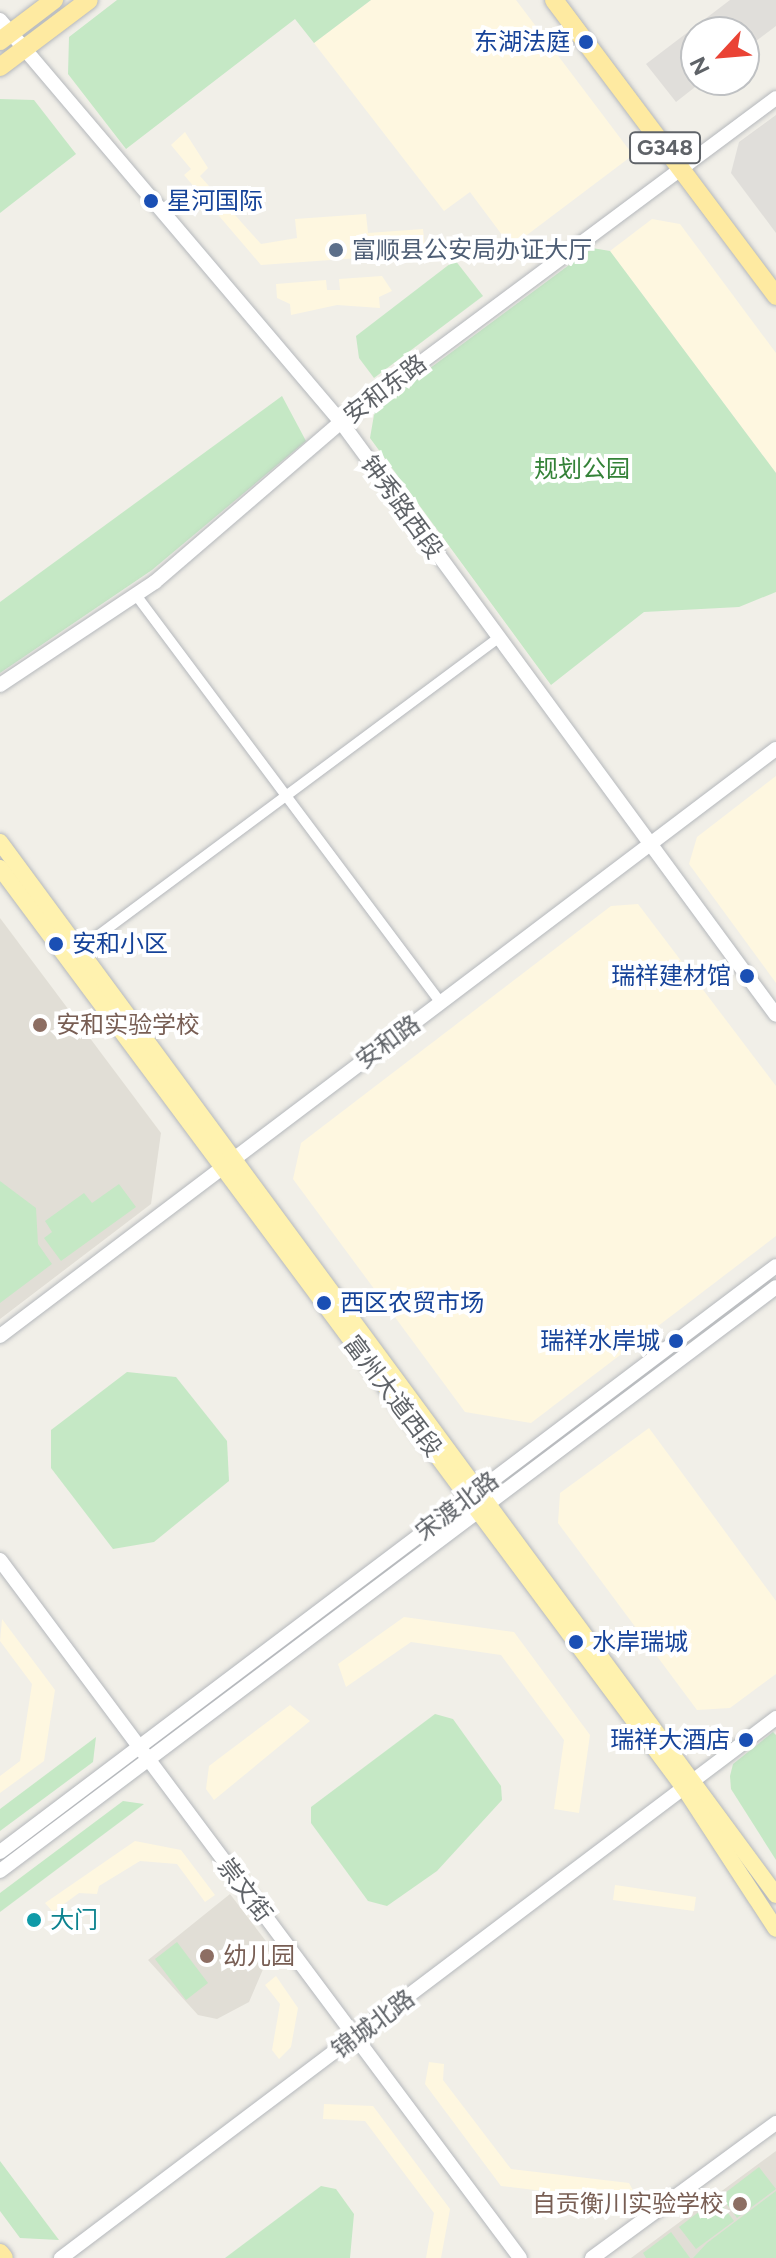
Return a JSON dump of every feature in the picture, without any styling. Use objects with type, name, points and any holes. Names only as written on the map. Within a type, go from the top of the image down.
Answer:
[{"type":"highway","points":[[3,31],[54,0]]},
{"type":"highway","points":[[0,67],[89,0]]},
{"type":"highway","name":"G348","points":[[554,0],[776,276]]},
{"type":"highway","name":"G348","points":[[569,0],[776,296]]},
{"type":"highway","points":[[0,2253],[4,2258]]},
{"type":"main road","name":"富州大道西段","points":[[0,842],[80,949],[227,1160]]},
{"type":"main road","name":"富州大道西段","points":[[0,868],[227,1160],[776,1895]]},
{"type":"main road","name":"富州大道西段","points":[[690,1783],[776,1929]]},
{"type":"street","name":"钟秀路西段","points":[[3,31],[23,50],[341,422],[497,639],[776,1015]]},
{"type":"street","name":"安和东路","points":[[0,685],[136,595],[341,422],[776,98]]},
{"type":"street","points":[[136,595],[441,1003]]},
{"type":"street","points":[[80,949],[497,639]]},
{"type":"street","name":"安和路","points":[[0,1336],[227,1160],[441,1003],[776,749]]},
{"type":"street","name":"宋渡北路","points":[[0,1871],[148,1759],[776,1266]]},
{"type":"street","name":"宋渡北路","points":[[0,1852],[138,1745],[776,1287]]},
{"type":"street","name":"崇文街","points":[[0,1560],[520,2258]]},
{"type":"street","name":"锦城北路","points":[[61,2258],[776,1718]]},
{"type":"street","points":[[592,2258],[776,2123]]},
{"type":"shaded area","points":[[371,0],[516,0],[633,155],[511,247],[470,192],[444,211],[314,43]]},
{"type":"shaded area","points":[[730,0],[776,0],[776,26],[760,38],[760,16],[709,16]]},
{"type":"shaded area","points":[[680,38],[680,96],[684,96],[676,102],[646,64]]},
{"type":"shaded area","points":[[776,115],[776,233],[731,173],[739,142]]},
{"type":"shaded area","points":[[185,132],[208,168],[200,176],[261,244],[297,238],[295,219],[366,214],[368,233],[423,229],[425,247],[414,254],[261,265],[184,175],[191,169],[171,145]]},
{"type":"shaded area","points":[[652,219],[680,224],[776,353],[776,473],[610,251]]},
{"type":"shaded area","points":[[382,276],[392,291],[379,297],[380,308],[337,305],[291,315],[290,304],[277,298],[276,284],[326,280],[327,290],[340,290],[339,279]]},
{"type":"shaded area","points":[[776,776],[776,983],[689,864],[697,837]]},
{"type":"shaded area","points":[[638,904],[776,1086],[776,1236],[531,1423],[465,1412],[293,1179],[301,1143],[611,906]]},
{"type":"shaded area","name":"安和实验学校","points":[[0,918],[161,1133],[151,1204],[0,1319]]},
{"type":"shaded area","name":"瑞祥大酒店","points":[[649,1428],[776,1601],[776,1674],[730,1708],[697,1710],[558,1523],[560,1493]]},
{"type":"shaded area","points":[[404,1617],[514,1632],[590,1735],[579,1813],[554,1809],[564,1740],[501,1655],[411,1642],[346,1687],[338,1664]]},
{"type":"shaded area","points":[[2,1619],[55,1690],[44,1761],[0,1793],[0,1776],[20,1761],[32,1684],[0,1641]]},
{"type":"shaded area","points":[[290,1705],[310,1721],[214,1800],[206,1789],[209,1766]]},
{"type":"shaded area","points":[[135,1841],[181,1850],[215,1895],[205,1902],[177,1864],[140,1861],[99,1886],[97,1894],[79,1893],[53,1912],[45,1903]]},
{"type":"shaded area","points":[[615,1885],[696,1897],[694,1911],[613,1900]]},
{"type":"shaded area","name":"幼儿园","points":[[230,1894],[272,1949],[258,1959],[264,1967],[249,2002],[217,2019],[198,2015],[148,1960]]},
{"type":"shaded area","points":[[276,1976],[298,2008],[291,2047],[279,2059],[272,2050],[280,2004],[265,1985]]},
{"type":"shaded area","points":[[429,2062],[444,2064],[443,2080],[511,2169],[629,2183],[635,2194],[625,2201],[501,2186],[425,2084]]},
{"type":"shaded area","points":[[324,2104],[373,2106],[450,2209],[441,2258],[426,2258],[434,2213],[365,2121],[323,2119]]},
{"type":"shaded area","name":"自贡衡川实验学校","points":[[776,2151],[776,2258],[631,2258]]},
{"type":"green space","points":[[117,0],[371,0],[314,43],[295,19],[126,149],[68,74],[69,37]]},
{"type":"green space","points":[[0,99],[34,100],[76,154],[0,213]]},
{"type":"green space","name":"规划公园","points":[[592,248],[610,251],[776,473],[776,592],[739,607],[644,612],[551,685],[370,438],[375,409]]},
{"type":"green space","points":[[455,260],[483,296],[374,378],[359,358],[356,336]]},
{"type":"green space","points":[[282,396],[306,441],[152,570],[0,673],[0,602]]},
{"type":"green space","points":[[0,1181],[36,1208],[38,1244],[52,1264],[0,1303]]},
{"type":"green space","points":[[119,1184],[136,1207],[61,1261],[44,1238],[52,1232],[45,1221],[84,1193],[92,1203]]},
{"type":"green space","points":[[127,1372],[176,1377],[227,1441],[229,1481],[154,1542],[113,1549],[51,1468],[51,1430]]},
{"type":"green space","points":[[435,1714],[453,1719],[501,1786],[502,1800],[437,1871],[387,1906],[368,1901],[311,1823],[311,1807]]},
{"type":"green space","points":[[773,1732],[776,1735],[776,1860],[731,1789],[730,1776],[733,1764]]},
{"type":"green space","points":[[96,1737],[93,1762],[0,1831],[0,1809]]},
{"type":"green space","points":[[123,1801],[144,1804],[0,1912],[0,1893]]},
{"type":"green space","points":[[177,1942],[208,1983],[186,2000],[155,1959]]},
{"type":"green space","points":[[0,2161],[59,2240],[20,2238],[0,2211]]},
{"type":"green space","points":[[759,2167],[776,2189],[737,2218],[721,2196]]},
{"type":"green space","points":[[321,2186],[336,2189],[354,2214],[350,2258],[225,2258]]},
{"type":"green space","points":[[776,2191],[776,2258],[693,2258],[707,2243]]},
{"type":"green space","points":[[717,2198],[734,2221],[696,2249],[679,2227]]},
{"type":"green space","points":[[671,2232],[690,2258],[646,2258],[643,2253]]},
{"type":"place","name":"东湖法庭","points":[[586,42]]},
{"type":"place","name":"星河国际","points":[[151,201]]},
{"type":"place","name":"富顺县公安局办证大厅","points":[[336,250]]},
{"type":"place","name":"安和小区","points":[[56,944]]},
{"type":"place","name":"瑞祥建材馆","points":[[747,976]]},
{"type":"place","name":"安和实验学校","points":[[40,1025]]},
{"type":"place","name":"西区农贸市场","points":[[324,1303]]},
{"type":"place","name":"瑞祥水岸城","points":[[676,1341]]},
{"type":"place","name":"水岸瑞城","points":[[576,1642]]},
{"type":"place","name":"瑞祥大酒店","points":[[746,1740]]},
{"type":"place","name":"大门","points":[[34,1920]]},
{"type":"place","name":"幼儿园","points":[[207,1956]]},
{"type":"place","name":"自贡衡川实验学校","points":[[740,2204]]}]
